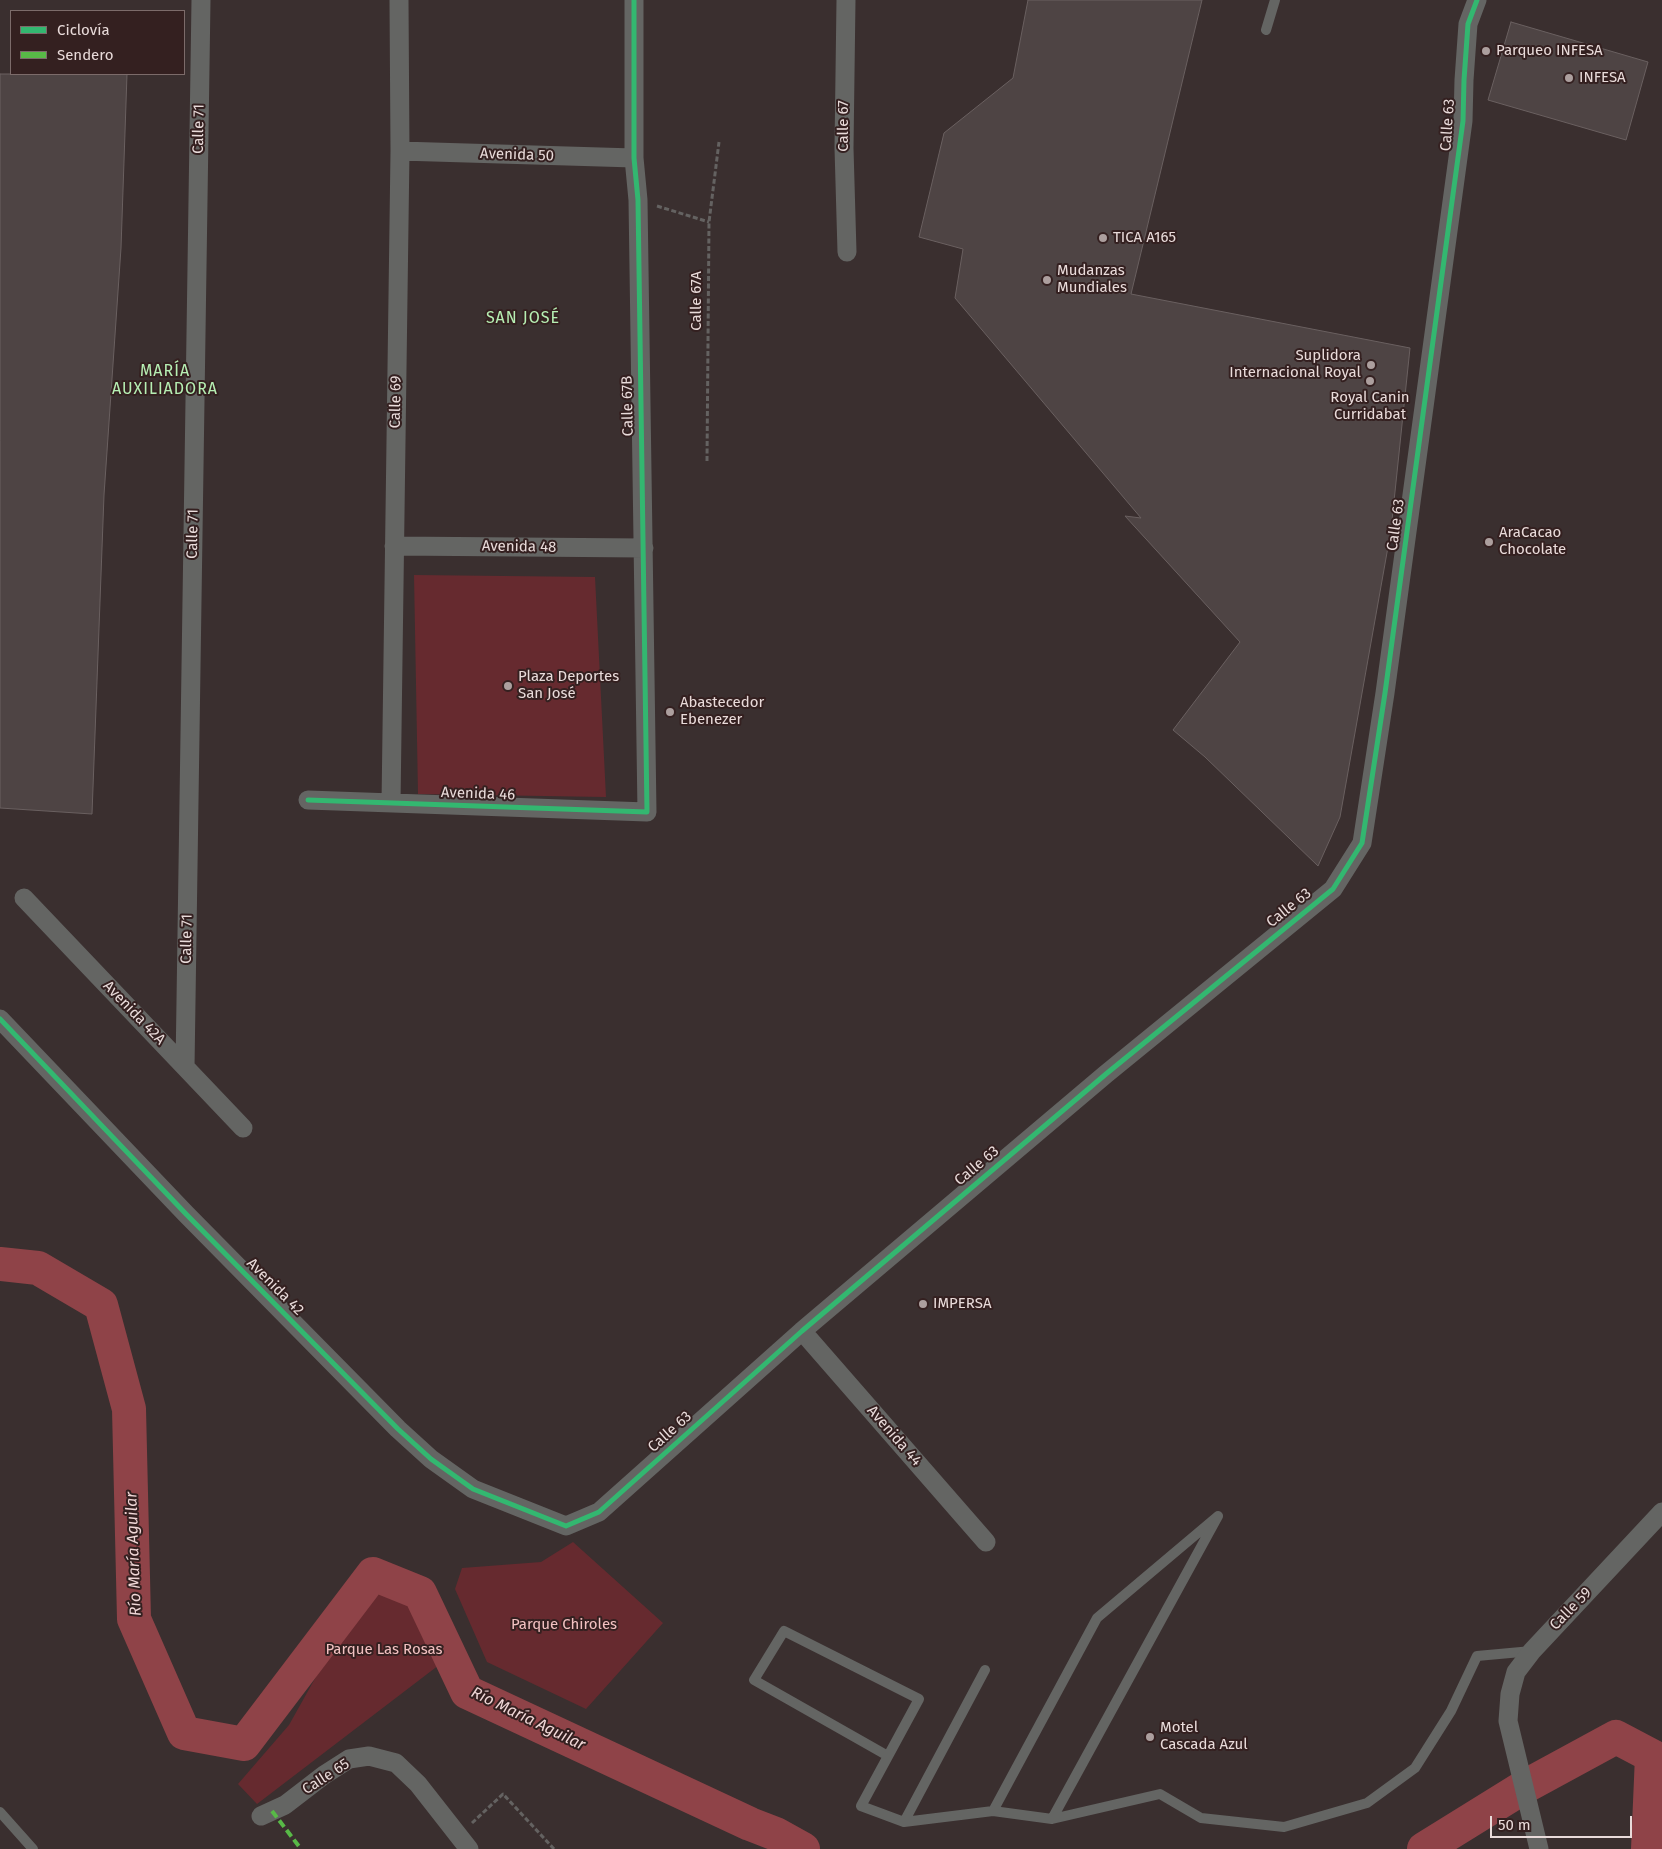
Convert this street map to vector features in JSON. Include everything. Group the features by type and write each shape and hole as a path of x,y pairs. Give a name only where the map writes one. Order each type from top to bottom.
{"street":[{"name":"Calle 71","path":"185,1067 201,0"},
{"name":"Calle 69","path":"392,803 400,151 399,0"},
{"name":"Calle 67B","path":"634,0 634,158 638,200 647,812"},
{"name":"Calle 67","path":"846,0 844,148 847,252"},
{"name":"Calle 63","path":"566,1526 599,1512 802,1331 1106,1074 1333,889 1362,844 1462,131 1468,24 1477,0"},
{"name":"Avenida 50","path":"400,151 634,158"},
{"name":"Avenida 48","path":"394,546 644,548"},
{"name":"Avenida 46","path":"308,800 647,812"},
{"name":"Avenida 42A","path":"24,898 243,1128"},
{"name":"Avenida 42","path":"0,1019 186,1214 398,1429 431,1459 473,1489 566,1526"},
{"name":"Avenida 44","path":"802,1331 986,1542"},
{"name":"Calle 59","path":"1539,1849 1508,1720 1510,1694 1516,1672 1532,1651 1662,1512"},
{"name":"Calle 65","path":"261,1816 285,1805 324,1775 349,1759 369,1756 396,1763 418,1784 463,1842"}],"lane":[{"path":"1266,30 1275,0"},
{"path":"993,1811 1097,1618 1218,1516 1052,1819"},
{"path":"888,1756 754,1680 784,1631 919,1699 861,1806 904,1822 993,1811 1052,1819 1160,1794 1202,1818 1284,1827 1367,1803 1415,1768 1451,1711 1477,1656 1532,1651"},
{"path":"904,1822 985,1670"},
{"path":"0,1812 33,1849"}],"path":[{"path":"638,200 709,222"},
{"path":"463,1842 503,1794 554,1849"}],"green space":[{"name":"Plaza Deportes San José","path":"414,575 595,577 606,797 418,794"},
{"name":"Parque Chiroles","path":"573,1542 663,1623 586,1709 487,1662 455,1589 462,1568 541,1562"},
{"name":"Parque Las Rosas","path":"381,1593 410,1599 439,1665 257,1804 238,1784 289,1725 331,1650 358,1609"}],"building":[{"name":"Mudanzas Mundiales","path":"1028,0 1202,0 1131,294 1410,348 1391,530 1340,817 1318,866 1205,757 1173,730 1240,642 1125,516 1141,518 955,298 963,249 919,237 944,133 1013,78"},
{"name":"INFESA","path":"1511,22 1648,62 1626,140 1488,100"},
{"path":"0,74 127,75 121,248 104,495 92,814 0,808"}],"waterway":[{"name":"Río María Aguilar","path":"0,1264 38,1268 101,1305 129,1409 134,1619 184,1733 244,1744 373,1574 420,1593 467,1692 750,1824 776,1834 803,1849"},
{"name":"Río María Aguilar","path":"1424,1849 1524,1787 1616,1737 1652,1756 1648,1849"}],"marked path":[{"path":"272,1811 301,1849"}],"cycle path":[{"path":"308,800 647,812 638,200 634,158 634,0"},
{"path":"0,1019 186,1214 398,1429 431,1459 473,1489 566,1526 599,1512 802,1331 1106,1074 1333,889 1362,843 1385,693 1463,121 1468,24 1477,0"}],"place":[{"name":"Parqueo INFESA","path":"1486,51"},
{"name":"INFESA","path":"1569,78"},
{"name":"TICA A165","path":"1103,238"},
{"name":"Mudanzas Mundiales","path":"1047,280"},
{"name":"Suplidora Internacional Royal","path":"1371,365"},
{"name":"Royal Canin Curridabat","path":"1370,381"},
{"name":"AraCacao Chocolate","path":"1489,542"},
{"name":"Plaza Deportes San José","path":"508,686"},
{"name":"Abastecedor Ebenezer","path":"670,712"},
{"name":"IMPERSA","path":"923,1304"},
{"name":"Motel Cascada Azul","path":"1150,1737"}],"district":[{"name":"SAN JOSÉ","path":"523,319"},
{"name":"MARÍA AUXILIADORA","path":"165,381"}]}
